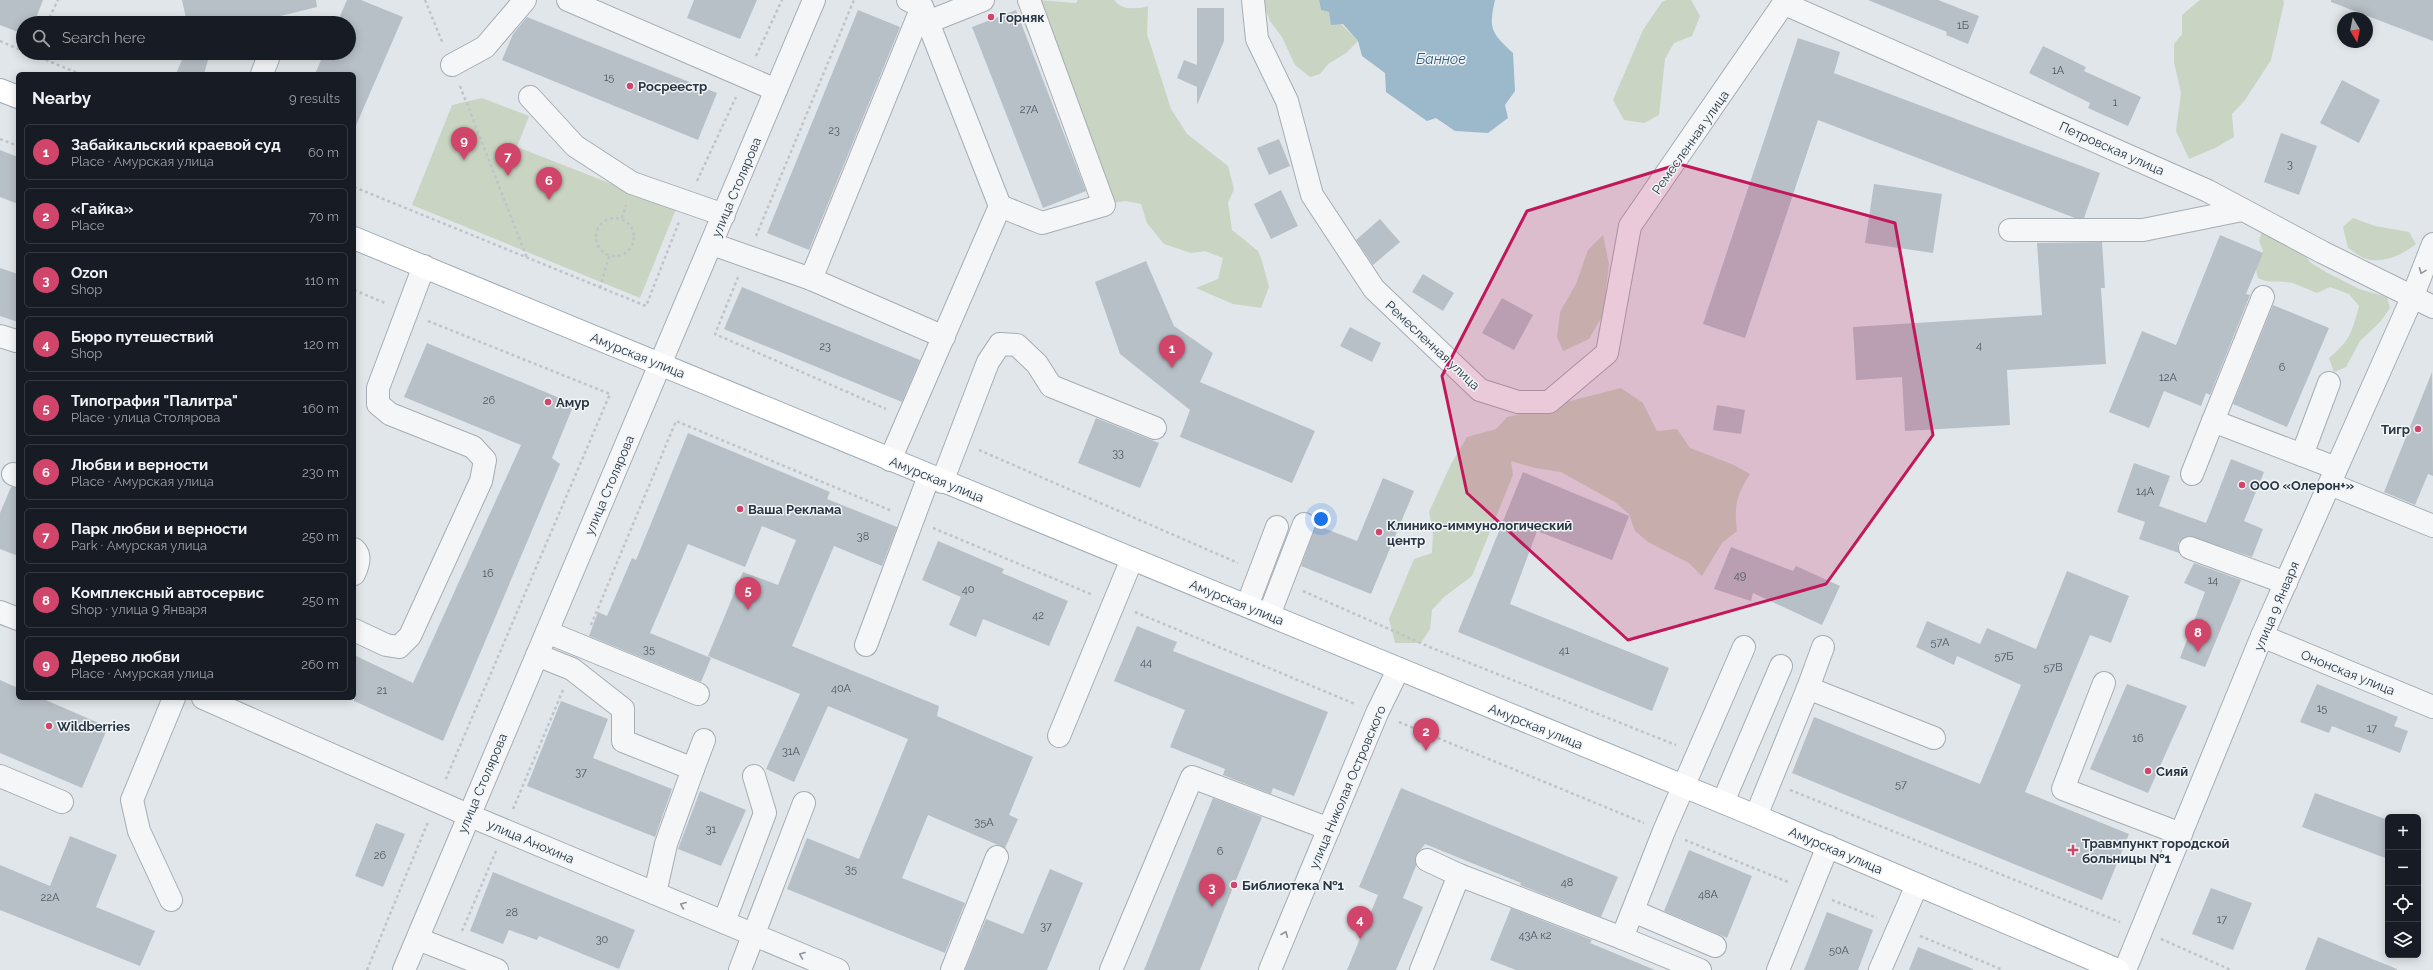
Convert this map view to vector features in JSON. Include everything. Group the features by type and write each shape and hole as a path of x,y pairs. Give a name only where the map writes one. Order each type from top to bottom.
{"main road":[{"path":"0,90 16,96"},
{"name":"Амурская улица","path":"356,239 1269,615 1398,670 1723,802 2118,970"}],"street":[{"path":"452,65 485,47 524,0"},
{"path":"568,0 776,90"},
{"name":"улица Столярова","path":"405,970 468,815 712,244 814,0"},
{"path":"919,10 983,0"},
{"path":"919,10 1000,206 1042,223 1104,205 1029,0"},
{"name":"Ремесленная улица","path":"1253,0 1256,40 1287,101 1312,195 1374,289 1480,390 1518,402 1548,402 1607,353 1630,226 1786,2"},
{"name":"Петровская улица","path":"1786,2 2208,191 2412,298 2433,307"},
{"path":"811,279 919,10"},
{"path":"263,72 267,60"},
{"path":"530,97 575,146 632,183 724,215"},
{"path":"890,460 1000,206"},
{"path":"2010,230 2143,230 2242,210"},
{"path":"712,244 811,279 944,337"},
{"name":"улица 9 Января","path":"2124,970 2143,930 2262,636 2412,298 2433,244"},
{"path":"356,631 386,645 399,647 410,636 481,482 485,460 473,447 390,414 378,404 378,388 424,266"},
{"path":"2192,474 2263,297"},
{"path":"866,645 913,519 957,440 988,362 1000,344 1017,345 1037,364 1052,386 1155,428"},
{"path":"2302,455 2329,383"},
{"path":"2213,421 2302,455 2333,476 2433,526"},
{"path":"1269,615 1304,524"},
{"path":"1247,606 1277,527"},
{"path":"2190,548 2286,583"},
{"path":"356,551 359,563 356,570"},
{"path":"1059,736 1132,559"},
{"path":"0,612 16,618"},
{"path":"547,632 698,694"},
{"name":"Ононская улица","path":"2262,636 2433,707"},
{"path":"1622,938 1664,831 1744,647"},
{"path":"1756,816 1823,647"},
{"path":"537,656 572,669 623,709 623,741 693,769"},
{"path":"1723,802 1781,666"},
{"name":"улица Николая Островского","path":"1270,970 1377,713 1398,670"},
{"path":"2104,683 2063,789 2181,834"},
{"path":"1808,688 1934,738"},
{"path":"171,900 139,831 132,800 173,700"},
{"name":"улица Анохина","path":"209,700 468,815 838,970"},
{"path":"655,893 666,844 704,740"},
{"path":"0,776 62,802"},
{"path":"724,922 765,813 754,776"},
{"path":"1111,970 1192,777 1329,829"},
{"path":"740,970 804,803"},
{"path":"1778,970 1828,846"},
{"path":"952,970 997,857"},
{"path":"1427,860 1459,875 1700,970"},
{"path":"1421,970 1459,875"},
{"path":"1880,970 1900,928 1917,885"},
{"path":"1633,911 1715,946"},
{"path":"418,939 497,970"}],"path":[{"path":"50,16 58,0"},
{"path":"425,0 452,65 527,259"},
{"path":"356,188 527,259 646,306 686,203 782,0"},
{"path":"854,0 714,334 908,419"},
{"path":"0,41 16,48"},
{"path":"46,60 75,72"},
{"path":"0,139 16,145"},
{"path":"612,217 622,218 630,224 635,233 634,243 628,252 619,256 609,256 600,250 595,240 596,230 602,221 612,217"},
{"path":"600,288 609,256"},
{"path":"356,291 610,394 367,970"},
{"path":"582,647 676,421 1377,713 2003,970"},
{"path":"957,440 1260,573"},
{"path":"1282,582 1432,648 1697,753"},
{"path":"453,952 572,669"},
{"path":"1770,782 2143,930 2231,970"}],"highlighted area":[{"path":"1679,164 1895,223 1933,435 1826,584 1628,640 1467,493 1442,376 1527,211"}],"green space":[{"path":"1037,0 1076,3 1078,0 1114,0 1117,4 1125,8 1139,8 1148,6 1147,34 1171,109 1187,134 1228,166 1234,189 1228,203 1232,230 1258,251 1269,287 1261,308 1233,304 1196,288 1218,279 1223,258 1205,251 1191,253 1164,244 1147,223 1141,204 1126,201 1110,203 1079,138 1060,117 1057,91 1033,45 1023,21 1020,5"},
{"path":"1262,0 1319,0 1321,10 1329,12 1358,41 1346,53 1328,64 1320,74 1310,77 1295,65 1282,37 1270,21"},
{"path":"1666,0 1691,0 1700,16 1692,36 1674,43 1665,59 1659,115 1644,123 1624,120 1613,100 1643,30 1662,2"},
{"path":"2200,0 2283,0 2284,3 2271,60 2245,100 2232,114 2234,137 2215,148 2189,159 2176,131 2181,93 2174,62 2174,44 2182,34 2182,15"},
{"path":"482,98 529,116 517,147 676,209 640,298 412,205 452,105"},
{"path":"2353,218 2375,226 2409,232 2416,244 2404,252 2385,260 2371,260 2364,258 2348,248 2343,227"},
{"path":"2263,228 2298,247 2311,263 2326,272 2359,289 2387,297 2390,308 2380,322 2360,341 2346,367 2334,372 2329,358 2346,341 2352,329 2359,306 2349,294 2330,287 2317,293 2293,283 2266,281 2258,278 2255,265 2263,251 2259,241"},
{"path":"1603,235 1609,264 1603,315 1589,339 1563,351 1557,337 1560,312 1576,284 1588,250"},
{"path":"1621,388 1643,403 1657,431 1677,429 1690,448 1734,465 1750,474 1737,501 1737,531 1722,543 1702,576 1689,563 1648,542 1635,531 1629,514 1615,502 1561,472 1535,468 1511,461 1513,475 1472,576 1444,597 1432,610 1430,629 1421,643 1395,643 1389,619 1414,559 1432,553 1433,531 1429,512 1451,464 1467,437 1496,429 1507,417"}],"water":[{"name":"Банное","path":"1319,0 1495,0 1492,25 1496,35 1513,53 1515,91 1505,105 1508,118 1488,133 1455,131 1436,118 1427,121 1386,92 1385,73 1362,56 1358,41 1343,24 1331,25 1329,12 1321,10"}],"building":[{"path":"0,0 43,0 37,16 16,16 16,31 0,25"},
{"path":"182,0 316,0 317,7 280,16 185,16"},
{"path":"347,0 361,0 403,17 356,125 356,72 316,72 321,60 356,60 356,16 340,16"},
{"path":"694,0 757,0 740,39 687,18"},
{"path":"1868,0 1938,0 1979,16 1968,44 1946,35 1947,32"},
{"path":"2331,0 2433,0 2433,41 2373,18 2373,12 2357,12 2331,2"},
{"path":"1197,8 1224,8 1224,41 1197,105 1197,87 1177,78 1184,60 1197,65"},
{"path":"858,10 900,27 809,250 767,233"},
{"path":"1016,10 1086,191 1043,208 972,27"},
{"path":"527,17 717,93 698,140 502,60 513,34"},
{"path":"1798,38 1840,52 1834,73 2100,173 2084,218 2075,218 1818,120 1745,338 1703,324"},
{"path":"2043,46 2086,67 2084,71 2141,97 2128,126 2088,108 2090,103 2029,73"},
{"path":"182,60 208,60 205,72 177,72"},
{"path":"2342,80 2380,100 2359,143 2320,123"},
{"path":"2281,133 2317,146 2299,195 2264,182"},
{"path":"1279,139 1290,166 1269,175 1257,148"},
{"path":"0,150 16,156 16,203 0,197"},
{"path":"1874,184 1942,194 1933,253 1865,243"},
{"path":"1281,190 1298,226 1271,239 1254,204"},
{"path":"1380,219 1400,242 1373,265 1356,240"},
{"path":"2220,235 2263,253 2246,294 2250,295 2210,395 2206,393 2201,406 2164,391 2149,428 2109,412 2142,331 2176,345"},
{"path":"2102,242 2105,288 2101,288 2106,364 2007,370 2010,425 1905,431 1902,377 1856,380 1853,327 2042,315 2037,243"},
{"path":"1146,261 1174,326 1213,353 1200,382 1315,431 1292,483 1180,437 1190,410 1120,354 1095,282"},
{"path":"0,268 16,273 16,321 0,316"},
{"path":"1423,274 1454,293 1443,311 1412,292"},
{"path":"742,287 920,360 902,402 724,329"},
{"path":"1502,298 1533,315 1514,350 1482,333"},
{"path":"2273,305 2329,328 2287,427 2233,404"},
{"path":"1350,327 1381,343 1372,362 1340,346"},
{"path":"427,343 574,404 552,458 560,464 443,741 354,701 356,700 356,656 413,683 521,445 404,397"},
{"path":"2432,372 2433,476 2428,474 2415,505 2384,492"},
{"path":"1717,405 1745,410 1741,434 1713,430"},
{"path":"1096,418 1159,443 1140,488 1078,463"},
{"path":"688,433 830,492 827,499 897,527 882,566 834,546 792,646 939,706 937,716 1033,757 1009,815 1018,819 1005,848 928,815 902,878 965,903 945,953 787,889 807,838 859,859 908,739 828,706 794,782 766,769 800,694 708,656 743,572 778,585 796,540 762,526 745,567 688,544 650,633 711,658 701,682 589,636 598,612 607,616 632,558 636,560"},
{"path":"2231,459 2264,472 2244,521 2263,529 2252,557 2188,536 2178,543 2179,553 2139,539 2145,522 2117,512 2134,463 2170,476 2159,506 2206,523"},
{"path":"1523,472 1629,516 1612,560 1537,531 1510,604 1669,668 1652,711 1458,632"},
{"name":"Клинико-иммунологический центр","path":"1383,478 1414,491 1371,594 1301,566 1316,525 1357,541"},
{"path":"11,487 16,488 16,555 0,549 0,513"},
{"path":"938,541 1004,569 1002,573 1068,601 1049,646 983,619 976,637 949,625 961,597 922,580"},
{"path":"1731,547 1793,571 1796,566 1840,586 1822,625 1753,593 1751,601 1714,589"},
{"path":"2194,563 2241,580 2205,667 2180,658 2205,592 2184,583"},
{"path":"2067,571 2129,596 2111,643 2090,635 2025,792 2129,834 2102,900 1792,773 1814,717 1980,784 2021,685 1957,656 1954,665 1916,647 1927,621 1980,644 1987,628 2036,649"},
{"path":"1137,626 1177,642 1173,651 1328,712 1294,796 1273,788 1271,794 1223,775 1225,769 1170,747 1185,710 1114,681"},
{"path":"0,680 16,687 16,700 46,700 108,727 82,788 0,753"},
{"path":"2127,684 2187,706 2148,793 2090,769"},
{"path":"2317,684 2398,717 2394,726 2408,731 2400,753 2332,726 2329,733 2300,722"},
{"path":"561,701 608,719 593,758 672,789 655,837 527,786"},
{"path":"1401,788 1618,877 1601,917 1520,885 1521,883 1425,844 1416,855 1416,866 1403,898 1423,907 1396,970 1347,970 1378,895 1359,887"},
{"path":"700,791 746,810 721,866 678,849"},
{"path":"2315,793 2385,819 2385,858 2302,827"},
{"path":"1213,798 1262,817 1200,970 1144,970"},
{"path":"376,823 405,834 383,887 355,876"},
{"path":"70,836 117,855 96,907 155,931 140,966 0,910 0,865 50,886"},
{"path":"1689,850 1752,876 1727,938 1664,911"},
{"path":"1050,869 1083,883 1047,970 965,970 986,919 1023,934"},
{"path":"493,872 635,930 619,969 539,936 537,940 509,930 503,944 470,931"},
{"path":"2211,888 2252,903 2233,950 2192,934"},
{"path":"1511,908 1592,940 1590,943 1655,970 1516,970 1490,960"},
{"path":"1827,912 1873,930 1858,970 1804,970"},
{"path":"2318,937 2397,969 2397,970 2305,970"},
{"path":"1918,947 1973,969 1973,970 1909,970"}],"place":[{"name":"Горняк","path":"991,17"},
{"name":"Росреестр","path":"630,86"},
{"name":"Дерево любви","path":"464,160"},
{"name":"Парк любви и верности","path":"508,176"},
{"name":"Любви и верности","path":"549,200"},
{"name":"Забайкальский краевой суд","path":"1172,368"},
{"name":"Амур","path":"548,402"},
{"name":"Тигр","path":"2418,429"},
{"name":"ООО «Олерон+»","path":"2242,485"},
{"name":"Ваша Реклама","path":"740,509"},
{"name":"Клинико-иммунологический центр","path":"1379,532"},
{"name":"Типография \"Палитра\"","path":"748,610"},
{"name":"Комплексный автосервис","path":"2198,652"},
{"name":"Wildberries","path":"49,726"},
{"name":"«Гайка»","path":"1426,751"},
{"name":"Сияй","path":"2148,771"},
{"name":"Травмпункт городской больницы №1","path":"2073,850"},
{"name":"Библиотека №1","path":"1234,885"},
{"name":"Ozon","path":"1212,907"},
{"name":"Бюро путешествий","path":"1360,939"}]}
